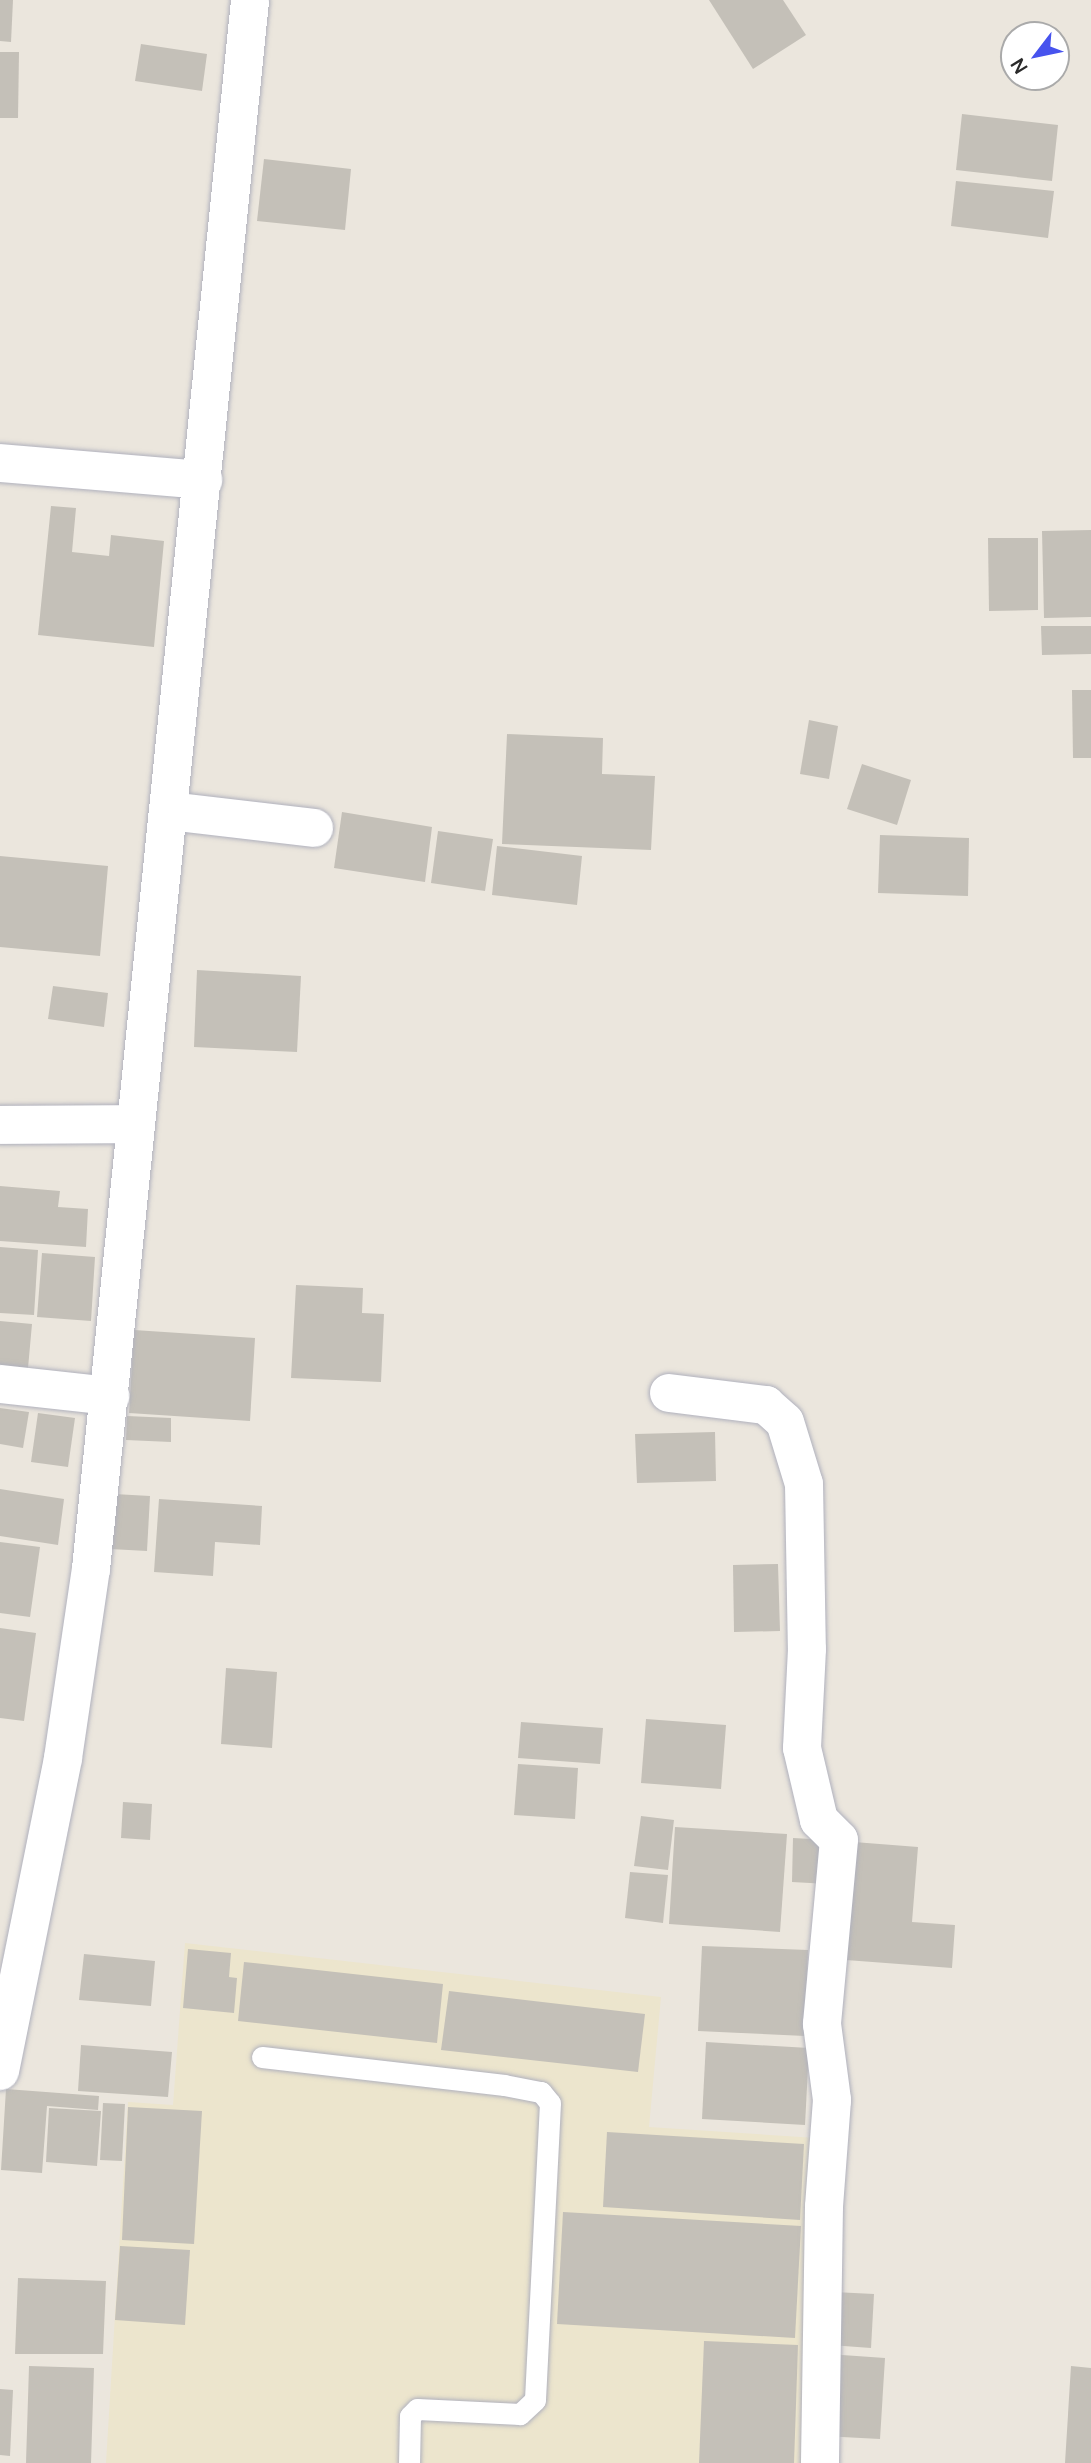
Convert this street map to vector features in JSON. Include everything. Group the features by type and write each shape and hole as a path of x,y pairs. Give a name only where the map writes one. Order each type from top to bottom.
{"street":[{"path":"0,2071 63,1758 91,1569 110,1396 134,1124 170,811 250,0"},
{"path":"0,463 203,480"},
{"path":"170,811 314,828"},
{"path":"0,1125 134,1124"},
{"path":"0,1384 110,1396"},
{"path":"669,1393 765,1405 785,1422 803,1485 807,1649 802,1748 819,1821 839,1840 822,2024 832,2100 824,2207 820,2463"}],"lane":[{"path":"262,2057 503,2085 541,2092 550,2103 535,2400 520,2414 417,2409 410,2416 409,2463"}],"shaded area":[{"path":"185,1943 661,1997 649,2127 816,2138 803,2463 106,2463 128,2102 173,2105"}],"building":[{"path":"0,0 13,0 11,42 0,41"},
{"path":"709,0 783,0 806,35 753,69"},
{"path":"141,44 207,54 202,91 135,81"},
{"path":"0,52 19,52 18,118 0,118"},
{"path":"962,114 1058,125 1052,181 956,170"},
{"path":"264,159 351,169 345,230 257,221"},
{"path":"956,181 1054,191 1048,238 951,226"},
{"path":"51,506 76,508 72,552 109,556 111,535 164,541 154,647 38,635"},
{"path":"1091,530 1091,617 1044,618 1042,531"},
{"path":"988,538 1038,538 1038,610 989,611"},
{"path":"1041,626 1091,626 1091,654 1042,655"},
{"path":"1072,690 1091,690 1091,758 1073,758"},
{"path":"809,720 838,726 829,779 800,774"},
{"path":"507,734 603,738 602,774 655,776 651,850 502,844"},
{"path":"862,764 911,780 897,825 847,809"},
{"path":"342,812 432,827 425,882 334,868"},
{"path":"438,831 493,839 485,891 431,883"},
{"path":"880,835 969,838 968,896 878,893"},
{"path":"497,846 582,856 577,905 492,895"},
{"path":"0,856 108,866 100,956 0,947"},
{"path":"197,970 301,976 297,1052 194,1047"},
{"path":"53,986 108,993 104,1027 48,1019"},
{"path":"0,1186 60,1191 58,1207 88,1209 86,1247 0,1241"},
{"path":"0,1247 38,1250 34,1315 0,1313"},
{"path":"42,1253 95,1257 91,1321 37,1317"},
{"path":"296,1285 363,1288 362,1313 384,1314 381,1382 291,1378"},
{"path":"0,1321 32,1324 28,1368 0,1366"},
{"path":"134,1330 255,1338 250,1421 129,1413"},
{"path":"0,1408 29,1412 23,1448 0,1444"},
{"path":"38,1413 75,1418 68,1467 31,1462"},
{"path":"127,1416 171,1418 171,1442 126,1440"},
{"path":"715,1432 716,1481 637,1483 635,1434"},
{"path":"0,1489 64,1499 58,1545 0,1536"},
{"path":"114,1494 150,1496 147,1551 110,1549"},
{"path":"159,1499 262,1506 260,1545 215,1542 213,1576 154,1572"},
{"path":"0,1542 40,1547 30,1617 0,1613"},
{"path":"778,1564 780,1631 734,1632 733,1565"},
{"path":"0,1628 36,1633 24,1721 0,1718"},
{"path":"226,1668 277,1672 272,1748 221,1744"},
{"path":"646,1719 726,1725 721,1789 641,1783"},
{"path":"521,1722 603,1728 600,1764 518,1758"},
{"path":"518,1764 578,1768 575,1819 514,1815"},
{"path":"123,1802 152,1804 150,1840 121,1838"},
{"path":"641,1816 674,1820 668,1870 634,1866"},
{"path":"675,1827 787,1834 780,1932 669,1924"},
{"path":"793,1838 830,1840 828,1884 792,1882"},
{"path":"854,1842 918,1847 912,1922 955,1925 952,1968 846,1960"},
{"path":"630,1872 668,1875 663,1923 625,1918"},
{"path":"702,1946 808,1950 805,2036 698,2031"},
{"path":"188,1949 231,1953 229,1977 237,1978 234,2013 183,2008"},
{"path":"84,1954 155,1961 151,2006 79,2000"},
{"path":"244,1962 443,1984 437,2043 238,2021"},
{"path":"449,1991 645,2014 638,2072 441,2050"},
{"path":"706,2042 809,2048 805,2125 702,2119"},
{"path":"81,2045 172,2052 168,2097 78,2091"},
{"path":"6,2089 99,2096 98,2110 47,2106 42,2173 1,2170"},
{"path":"103,2103 125,2104 122,2161 100,2160"},
{"path":"128,2107 202,2111 194,2244 122,2240"},
{"path":"49,2108 101,2111 97,2166 46,2162"},
{"path":"607,2132 804,2144 800,2220 603,2207"},
{"path":"563,2212 801,2226 795,2338 557,2324"},
{"path":"120,2246 190,2250 185,2325 115,2320"},
{"path":"18,2278 106,2281 103,2354 15,2354"},
{"path":"834,2292 874,2294 871,2348 830,2345"},
{"path":"704,2341 798,2345 794,2463 699,2463"},
{"path":"828,2354 885,2358 880,2439 823,2436"},
{"path":"29,2366 94,2368 91,2463 26,2463"},
{"path":"1071,2366 1091,2368 1091,2463 1065,2463"},
{"path":"0,2389 13,2390 10,2456 0,2455"}]}
